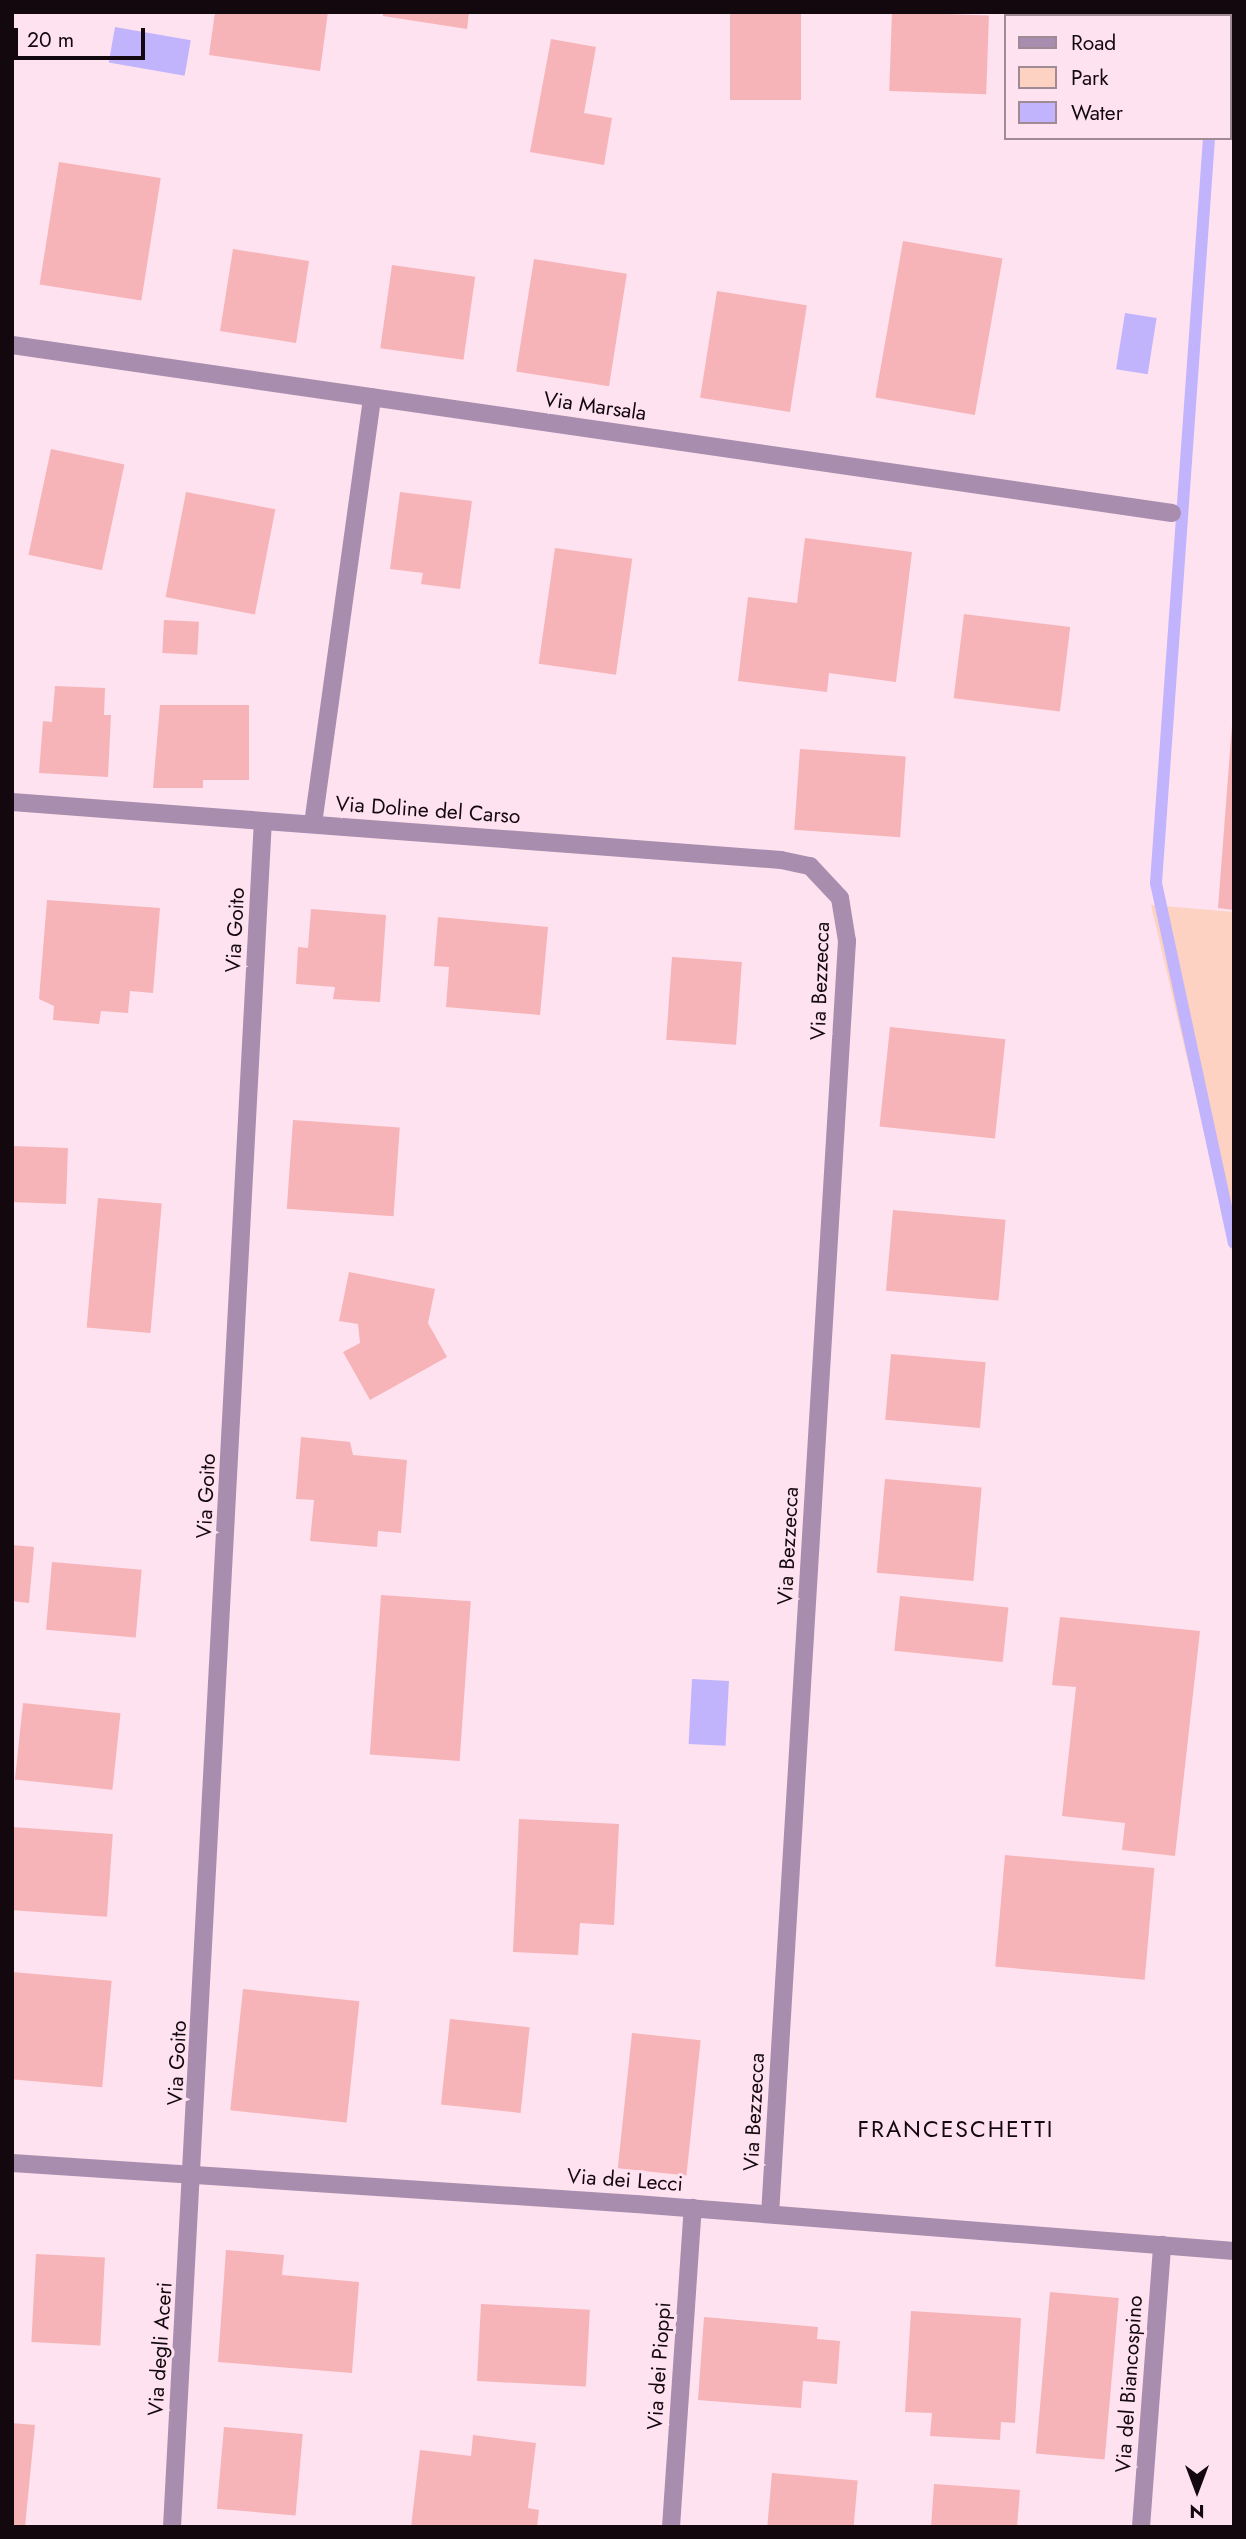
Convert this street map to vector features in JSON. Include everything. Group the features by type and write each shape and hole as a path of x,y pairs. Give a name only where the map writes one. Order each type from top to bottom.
{"street":[{"name":"Via Marsala","path":"12,345 1172,513"},
{"path":"313,824 372,397"},
{"name":"Via Doline del Carso","path":"12,803 781,860 810,866 832,885"},
{"name":"Via Goito","path":"194,2174 263,821"},
{"name":"Via Bezzecca","path":"770,2214 847,940 846,914 832,885"},
{"name":"Via dei Lecci","path":"12,2163 693,2208 1234,2251"},
{"name":"Via degli Aceri","path":"172,2527 194,2174"},
{"name":"Via dei Pioppi","path":"671,2527 693,2208"},
{"name":"Via del Biancospino","path":"1141,2527 1162,2245"}],"green space":[{"path":"1151,905 1234,912 1234,1258"}],"water":[{"path":"115,27 191,40 185,76 109,62"},
{"path":"1125,313 1157,318 1148,374 1116,369"},
{"path":"692,1679 729,1681 726,1746 689,1744"}],"building":[{"path":"215,12 328,12 320,71 209,55"},
{"path":"383,12 469,12 467,29 383,16"},
{"path":"730,12 801,12 801,100 730,100"},
{"path":"892,12 989,15 986,94 889,91"},
{"path":"551,39 596,47 584,113 612,118 604,165 530,152"},
{"path":"59,162 161,178 141,301 40,284"},
{"path":"903,241 1002,259 975,415 875,398"},
{"path":"233,249 309,261 296,343 220,331"},
{"path":"534,259 627,274 609,386 516,372"},
{"path":"392,265 475,277 463,360 380,348"},
{"path":"717,291 807,305 790,412 700,398"},
{"path":"51,449 124,465 102,570 29,555"},
{"path":"186,492 275,509 255,614 166,597"},
{"path":"400,492 472,501 460,589 421,584 423,573 390,569"},
{"path":"805,538 912,552 896,682 829,673 827,692 738,681 748,597 797,603"},
{"path":"555,548 632,559 616,675 539,664"},
{"path":"964,614 1070,627 1060,711 954,698"},
{"path":"164,620 199,622 197,655 162,653"},
{"path":"55,686 105,688 104,715 111,715 108,777 39,773 43,721 52,722"},
{"path":"160,705 249,705 249,780 203,780 203,788 153,788"},
{"path":"1234,725 1234,910 1218,908"},
{"path":"800,749 906,756 900,837 794,830"},
{"path":"47,900 160,908 153,993 130,991 128,1013 101,1011 99,1024 53,1020 54,1006 39,999"},
{"path":"311,909 386,915 380,1002 333,999 335,987 296,984 298,947 308,948"},
{"path":"438,917 548,927 540,1015 446,1007 449,967 434,966"},
{"path":"672,957 742,962 736,1045 666,1040"},
{"path":"890,1027 1005,1039 995,1139 880,1126"},
{"path":"293,1120 400,1127 394,1216 287,1209"},
{"path":"12,1146 68,1148 66,1204 12,1202"},
{"path":"98,1198 162,1204 150,1333 87,1328"},
{"path":"893,1210 1006,1220 999,1301 886,1291"},
{"path":"349,1272 435,1289 428,1323 447,1357 370,1400 343,1352 360,1343 358,1324 339,1321"},
{"path":"891,1354 986,1362 980,1428 885,1420"},
{"path":"301,1437 350,1442 353,1455 407,1460 401,1533 378,1531 377,1547 310,1541 314,1500 296,1499"},
{"path":"885,1479 982,1487 973,1581 877,1573"},
{"path":"12,1545 34,1547 29,1603 12,1601"},
{"path":"52,1562 142,1570 136,1638 46,1630"},
{"path":"381,1595 471,1601 460,1761 370,1755"},
{"path":"900,1596 1008,1607 1003,1662 894,1651"},
{"path":"1060,1617 1200,1631 1175,1856 1122,1850 1125,1823 1062,1816 1076,1687 1052,1685"},
{"path":"23,1703 120,1713 112,1790 15,1780"},
{"path":"519,1819 619,1824 614,1925 580,1923 578,1955 513,1952"},
{"path":"12,1827 113,1834 107,1917 12,1910"},
{"path":"1005,1855 1154,1868 1145,1980 995,1967"},
{"path":"12,1972 112,1981 102,2087 12,2079"},
{"path":"243,1989 359,2001 347,2123 230,2110"},
{"path":"450,2019 530,2027 521,2113 441,2105"},
{"path":"632,2033 701,2040 686,2175 618,2168"},
{"path":"226,2250 284,2255 282,2275 359,2282 352,2373 218,2362"},
{"path":"36,2254 105,2258 100,2345 31,2342"},
{"path":"1050,2292 1119,2298 1105,2459 1036,2453"},
{"path":"481,2304 590,2310 586,2387 477,2381"},
{"path":"911,2311 1021,2318 1015,2423 1001,2422 1000,2440 930,2436 932,2413 905,2412"},
{"path":"704,2317 818,2327 817,2339 840,2341 837,2384 803,2381 801,2408 698,2400"},
{"path":"12,2423 35,2425 25,2527 12,2527"},
{"path":"224,2427 303,2434 296,2516 217,2509"},
{"path":"473,2435 536,2443 528,2508 539,2510 537,2527 411,2527 420,2450 471,2456"},
{"path":"772,2473 858,2480 854,2527 767,2527"},
{"path":"934,2484 1020,2490 1017,2527 931,2527"}],"waterway":[{"path":"1209,140 1156,883 1234,1243"}],"district":[{"name":"FRANCESCHETTI","path":"956,2129"}]}
